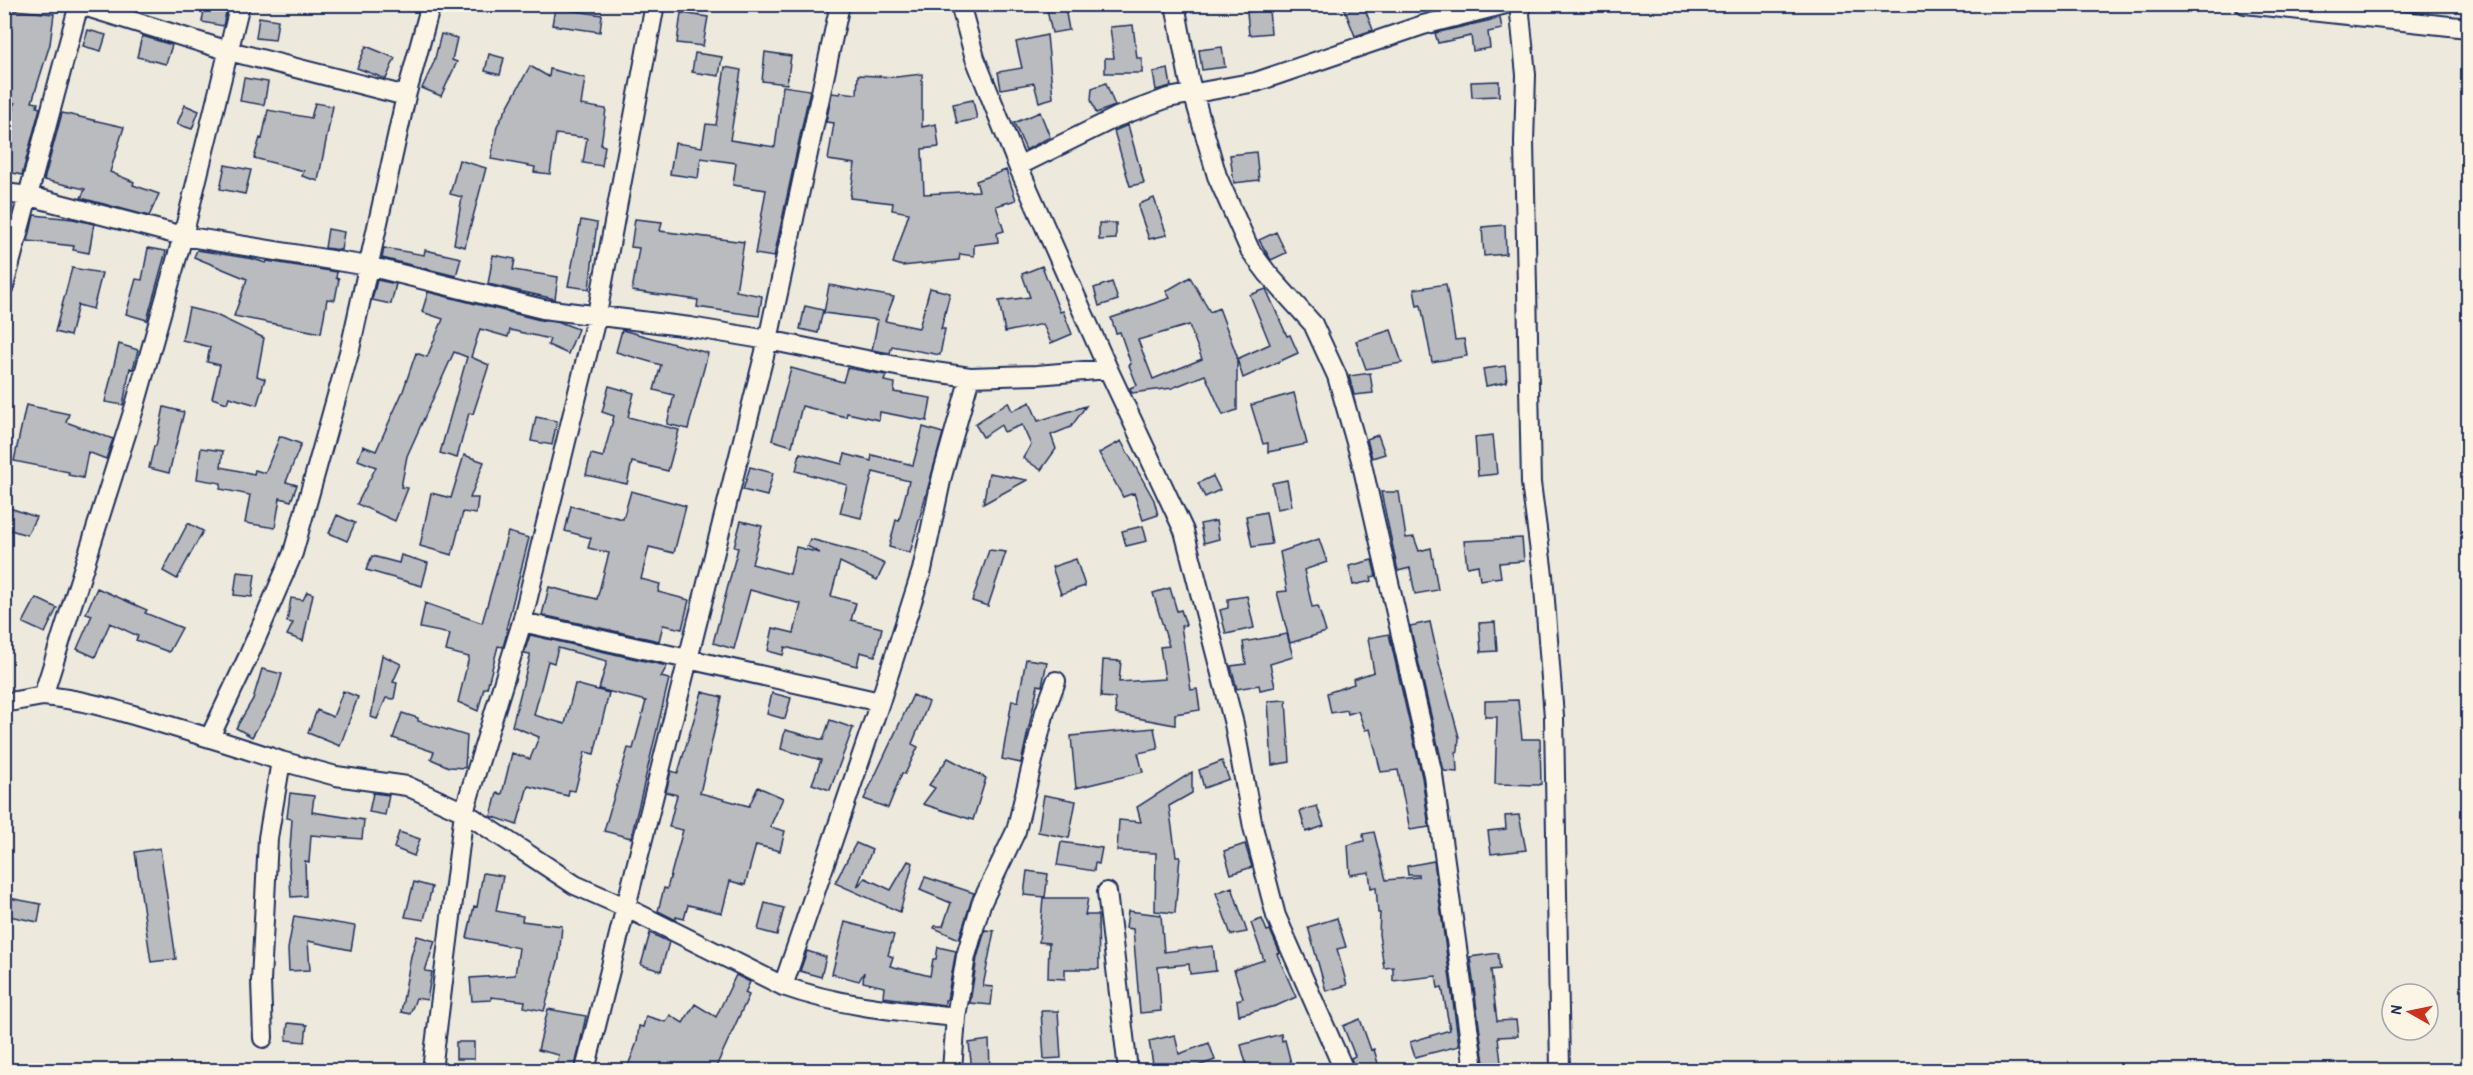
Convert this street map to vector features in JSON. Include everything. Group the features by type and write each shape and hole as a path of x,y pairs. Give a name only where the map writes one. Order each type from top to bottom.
{"street":[{"path":"43,696 114,474 183,236 240,4"},
{"path":"210,737 248,657 292,553 350,349 406,96 431,4"},
{"path":"432,1071 464,812 522,622 597,314 655,4"},
{"path":"585,1071 768,340 840,4"},
{"path":"960,4 975,58 1018,166 1108,369 1184,531 1234,724 1253,827 1276,916 1344,1071"},
{"path":"1175,4 1193,92 1217,176 1250,250 1313,324 1337,376 1360,460 1433,775 1474,1071"},
{"path":"1018,166 1117,117 1168,98 1256,82 1423,25 1506,4"},
{"path":"1519,4 1526,75 1524,142 1531,483 1543,575 1554,717 1560,1071"},
{"path":"2245,4 2469,28"},
{"path":"4,286 78,5 229,51 406,96"},
{"path":"4,192 29,196 183,236 368,266 543,309 597,314 768,340 906,368 970,377 1037,375 1108,369"},
{"path":"783,986 880,702 922,570 942,476 970,377"},
{"path":"522,622 880,702"},
{"path":"952,1071 956,1017 966,956 981,904 1016,831 1045,711 1056,681"},
{"path":"4,703 43,696 73,698 336,776 407,786 464,812 575,885 625,907 783,986 810,996 872,1008 956,1017"},
{"path":"263,1038 261,981 268,838 281,761"},
{"path":"1107,892 1128,1071"}],"building":[{"path":"205,4 228,4 223,26 202,22"},
{"path":"1354,4 1363,4 1373,30 1355,36 1344,8"},
{"path":"555,8 602,15 600,32 552,25"},
{"path":"1065,8 1069,30 1052,33 1047,10"},
{"path":"4,9 54,14 50,44 32,102 38,103 37,107 40,108 22,175 4,171 4,145 7,145 15,103 4,102"},
{"path":"1269,10 1271,33 1249,35 1247,12"},
{"path":"681,13 708,17 703,46 677,43"},
{"path":"259,17 278,20 275,40 256,38"},
{"path":"1500,18 1502,29 1488,32 1490,48 1473,51 1471,36 1438,43 1435,33"},
{"path":"1133,25 1137,58 1142,58 1142,73 1105,73 1105,58 1114,58 1110,27"},
{"path":"88,30 106,35 101,51 83,46"},
{"path":"441,34 457,38 452,60 457,62 441,96 422,88 434,62"},
{"path":"1047,35 1053,98 1039,102 1034,83 1001,89 998,72 1022,68 1016,42"},
{"path":"142,36 172,45 166,64 137,57"},
{"path":"366,46 395,58 386,79 357,68"},
{"path":"1222,47 1225,67 1202,70 1199,50"},
{"path":"765,52 791,56 787,84 762,81"},
{"path":"695,53 722,57 719,76 692,72"},
{"path":"489,54 504,58 500,75 485,71"},
{"path":"530,66 549,77 550,69 585,78 581,105 606,109 601,145 605,146 602,166 583,163 587,138 556,134 550,174 534,172 535,167 491,159 497,126"},
{"path":"725,67 741,70 730,140 775,147 783,86 810,90 774,257 755,254 766,190 733,185 736,163 701,158 698,178 670,174 675,143 702,147 706,124 716,125"},
{"path":"1168,69 1171,86 1156,90 1153,72"},
{"path":"922,74 922,127 936,124 939,147 922,149 924,194 979,191 976,181 1006,170 1016,200 996,206 1004,231 997,233 998,242 974,245 974,256 960,254 959,260 902,266 893,263 909,213 892,210 893,203 850,198 855,164 828,160 834,123 826,122 832,93 857,94 858,75 896,77"},
{"path":"244,78 268,82 264,105 240,101"},
{"path":"1499,81 1499,96 1472,97 1471,82"},
{"path":"1106,83 1115,106 1096,113 1091,100 1092,88"},
{"path":"973,100 977,119 957,123 953,104"},
{"path":"315,103 333,106 318,181 302,176 304,171 254,158 260,138 262,139 268,110 311,118"},
{"path":"185,105 199,111 192,129 177,124"},
{"path":"1040,112 1050,137 1026,150 1014,123"},
{"path":"62,113 124,127 110,172 134,182 133,185 159,194 149,216 81,198 85,189 44,180"},
{"path":"1128,125 1144,183 1130,186 1114,131"},
{"path":"1256,152 1259,180 1234,183 1230,155"},
{"path":"459,160 486,168 465,247 454,244 462,197 450,194"},
{"path":"225,165 251,170 245,194 220,189"},
{"path":"1154,198 1167,235 1149,239 1139,204"},
{"path":"34,215 73,219 94,224 89,253 73,250 74,246 28,241"},
{"path":"635,219 662,222 660,231 744,242 736,291 762,296 759,316 697,307 698,300 632,291 639,248 631,247"},
{"path":"581,220 597,223 589,289 568,286"},
{"path":"1099,223 1116,223 1116,239 1099,240"},
{"path":"1505,225 1506,254 1484,256 1482,227"},
{"path":"328,229 344,232 341,250 325,248"},
{"path":"1276,232 1286,253 1271,260 1259,240"},
{"path":"148,248 166,251 147,320 126,314 136,279 142,280"},
{"path":"384,248 424,255 425,250 461,258 456,276 382,258"},
{"path":"197,250 266,263 267,261 337,272 336,278 339,279 335,300 327,299 321,333 234,316 247,279 194,257"},
{"path":"493,255 515,259 513,270 558,277 555,299 488,284"},
{"path":"1042,266 1060,312 1063,311 1072,334 1051,343 1043,324 1005,332 999,301 1030,297 1022,274"},
{"path":"72,268 102,273 93,309 78,305 70,336 55,332"},
{"path":"1190,277 1210,312 1219,308 1237,356 1237,410 1223,415 1205,375 1172,388 1132,393 1130,388 1137,385 1120,332 1116,333 1111,318 1170,298 1166,291","holes":["1189,325 1202,359 1153,379 1138,340"]},
{"path":"377,280 396,284 391,304 372,300"},
{"path":"1112,282 1118,300 1099,306 1094,288"},
{"path":"1446,284 1455,340 1464,339 1467,356 1432,362 1421,305 1417,306 1414,289"},
{"path":"829,285 894,297 885,321 919,328 930,288 950,293 941,329 945,329 940,355 892,346 890,353 872,350 878,320 824,313"},
{"path":"1266,289 1287,336 1290,335 1298,353 1243,378 1237,359 1270,344 1250,295"},
{"path":"428,292 540,320 562,323 578,329 568,354 548,345 550,339 510,330 508,337 480,329 471,357 489,365 473,414 469,413 457,458 440,453 467,357 454,352 407,456 401,487 408,488 395,521 357,504 376,467 358,460 363,446 376,451 403,391 416,353 427,357 443,319 422,312"},
{"path":"805,306 823,310 818,333 800,329"},
{"path":"189,308 214,314 264,338 257,376 265,379 257,405 229,397 227,403 212,398 220,365 207,362 210,347 182,340"},
{"path":"622,330 708,353 688,429 667,424 674,395 654,390 661,365 616,352"},
{"path":"1391,330 1402,363 1366,369 1356,341"},
{"path":"119,344 138,350 133,369 130,368 123,405 105,402"},
{"path":"1505,366 1507,382 1486,386 1483,369"},
{"path":"791,368 843,382 847,368 886,375 884,381 895,383 894,392 931,398 927,421 880,412 879,420 847,413 846,417 802,406 792,446 772,440"},
{"path":"1370,373 1373,393 1354,395 1349,376"},
{"path":"609,386 634,393 628,417 679,430 668,471 632,462 627,484 586,475 591,454 603,457 614,416 602,412"},
{"path":"1294,393 1307,444 1268,452 1268,443 1263,444 1251,405"},
{"path":"1008,402 1012,411 1030,402 1038,421 1086,406 1071,427 1051,435 1056,449 1041,470 1023,458 1031,445 1022,425 1004,432 1001,425 983,437 975,424"},
{"path":"26,405 69,414 66,422 113,439 106,459 88,452 83,478 68,475 69,472 14,461"},
{"path":"164,407 184,412 169,473 149,468"},
{"path":"536,417 557,421 552,445 531,441"},
{"path":"923,427 943,433 910,553 889,547 896,520 899,521 909,481 873,472 861,518 840,513 847,485 796,471 800,453 842,464 845,454 871,461 872,455 913,465"},
{"path":"1378,435 1385,454 1372,458 1367,439"},
{"path":"1493,435 1497,474 1478,476 1475,437"},
{"path":"280,436 301,444 286,482 297,485 291,501 280,498 275,528 245,523 250,495 220,489 221,483 197,479 201,448 223,451 221,467 254,474 255,470 265,473"},
{"path":"1121,441 1154,500 1158,515 1143,520 1134,493 1123,497 1099,453"},
{"path":"464,455 484,462 470,498 478,498 476,514 463,512 452,555 420,546 431,493 451,498"},
{"path":"750,467 773,473 767,496 743,490"},
{"path":"989,473 1027,480 983,504"},
{"path":"1213,476 1220,490 1205,497 1198,483"},
{"path":"1287,480 1292,506 1277,509 1272,483"},
{"path":"631,491 686,506 674,553 649,547 641,579 660,584 658,592 689,600 682,629 663,625 659,641 542,615 549,587 597,599 609,553 588,548 591,538 565,531 571,506 623,519"},
{"path":"1381,492 1399,492 1406,538 1414,537 1419,551 1431,548 1438,590 1415,594 1410,568 1398,571"},
{"path":"4,506 36,517 27,535 4,528"},
{"path":"1266,512 1272,544 1252,547 1246,516"},
{"path":"337,515 355,523 347,541 329,533"},
{"path":"741,521 762,526 752,564 790,574 796,547 820,553 807,546 810,539 859,552 885,564 877,580 840,562 831,596 856,603 851,620 882,628 875,656 860,652 857,666 785,647 783,655 768,651 773,628 794,633 801,604 750,590 734,649 713,643 738,548 734,547"},
{"path":"1216,521 1219,539 1204,543 1200,524"},
{"path":"188,523 203,531 177,579 163,571"},
{"path":"1143,526 1147,541 1126,546 1122,531"},
{"path":"508,532 529,538 503,647 498,646 487,688 484,688 478,711 458,702 469,657 446,651 450,634 420,628 425,603 482,623"},
{"path":"1522,538 1524,561 1499,563 1501,577 1480,580 1478,565 1467,567 1464,541"},
{"path":"1319,539 1327,562 1304,570 1312,607 1318,606 1326,632 1290,643 1277,592 1287,591 1280,552"},
{"path":"989,550 1006,552 988,606 972,601"},
{"path":"401,555 428,563 422,586 366,570 372,556 399,563"},
{"path":"1076,559 1085,586 1061,594 1052,567"},
{"path":"1372,560 1376,576 1371,577 1372,581 1353,585 1349,566"},
{"path":"237,572 255,574 252,597 234,595"},
{"path":"97,588 147,610 145,613 182,628 169,652 136,640 138,636 110,623 95,657 77,649 92,615 86,613"},
{"path":"1170,588 1177,611 1181,610 1186,625 1181,626 1191,690 1197,689 1200,710 1175,714 1175,725 1116,714 1115,698 1101,697 1103,660 1121,661 1119,682 1165,679 1160,647 1169,646 1153,593"},
{"path":"307,592 313,594 303,641 287,635 293,623 287,622 291,598 303,600"},
{"path":"1247,596 1254,628 1226,634 1220,610 1228,608 1228,599"},
{"path":"36,598 57,608 45,633 23,623"},
{"path":"1430,622 1459,737 1456,752 1457,772 1444,771 1410,626"},
{"path":"1495,622 1497,651 1481,652 1479,623"},
{"path":"1287,634 1293,657 1270,664 1275,687 1260,690 1259,685 1237,689 1231,666 1246,664 1243,642"},
{"path":"1389,634 1422,777 1429,827 1410,830 1398,770 1381,772 1370,729 1365,730 1358,711 1348,714 1347,710 1331,713 1327,693 1354,684 1353,679 1374,672 1368,638"},
{"path":"530,635 667,666 661,677 669,679 631,838 604,831 628,748 633,749 646,701 599,689 607,661 558,648 554,663 548,661 534,715 565,724 575,684 609,693 594,754 585,752 575,791 569,790 568,796 528,786 517,825 491,816 497,793 502,794 512,753 530,759 539,737 512,726 530,657 530,654 524,653"},
{"path":"382,655 401,664 393,682 397,683 394,699 386,698 377,719 371,717"},
{"path":"1026,659 1047,662 1042,686 1038,685 1021,763 1002,759 1012,700 1018,702"},
{"path":"262,669 282,674 275,698 252,737 236,728 253,699"},
{"path":"343,691 358,697 340,746 308,733 317,710 333,717"},
{"path":"702,692 722,697 700,793 749,806 758,787 783,798 770,827 785,831 780,851 756,845 745,885 730,881 722,913 688,905 684,919 676,917 676,920 658,911 664,888 667,889 683,830 669,827 677,795 666,792 671,771 678,773"},
{"path":"772,693 791,698 785,719 767,714"},
{"path":"913,695 929,702 912,744 918,747 905,774 902,773 888,808 864,799"},
{"path":"1286,700 1290,762 1272,765 1268,701"},
{"path":"1518,700 1522,739 1540,739 1541,784 1539,785 1495,784 1497,717 1485,717 1485,701"},
{"path":"402,713 418,718 418,721 467,736 465,768 449,767 431,759 434,752 393,738"},
{"path":"830,720 853,728 830,790 812,784 821,760 781,749 785,730 823,740"},
{"path":"1154,728 1158,749 1138,753 1143,772 1076,788 1071,736"},
{"path":"948,758 986,778 973,820 923,804 935,788 929,785"},
{"path":"1222,761 1229,779 1204,788 1199,770"},
{"path":"1192,772 1192,793 1169,806 1176,856 1180,856 1175,913 1155,911 1156,853 1117,851 1119,820 1141,822 1137,807"},
{"path":"290,793 314,796 312,812 364,820 362,839 311,835 309,862 305,861 306,896 291,897 289,863 292,819 287,818"},
{"path":"373,793 389,795 385,815 369,812"},
{"path":"1044,795 1076,801 1069,838 1038,832"},
{"path":"1317,806 1324,826 1306,832 1300,811"},
{"path":"1519,815 1526,850 1491,854 1488,831 1506,829 1505,816"},
{"path":"399,832 420,839 414,856 394,848"},
{"path":"1374,832 1386,880 1419,877 1419,875 1408,875 1407,866 1434,861 1459,1046 1415,1057 1410,1042 1450,1030 1442,987 1438,988 1436,976 1393,981 1393,967 1384,968 1376,887 1371,888 1369,872 1350,875 1348,845 1364,841 1363,834"},
{"path":"1061,842 1102,848 1099,864 1095,863 1094,871 1057,865"},
{"path":"856,843 872,850 857,887 865,878 891,890 908,861 913,863 900,912 835,883"},
{"path":"1245,844 1252,867 1231,874 1224,851"},
{"path":"160,848 176,959 151,962 135,852"},
{"path":"1027,871 1048,874 1045,897 1024,895"},
{"path":"483,873 503,876 496,911 523,916 522,921 562,926 559,958 544,1011 524,1007 525,1001 491,997 491,1000 472,1001 470,978 515,975 519,948 467,938 474,906 477,907"},
{"path":"925,877 974,893 959,939 934,928 943,926 951,903 920,890"},
{"path":"414,882 432,887 424,920 405,917"},
{"path":"1232,887 1247,932 1231,935 1216,893"},
{"path":"4,897 41,904 38,922 4,915"},
{"path":"1043,898 1088,898 1085,915 1098,915 1099,969 1065,969 1065,979 1048,978 1049,943 1039,942"},
{"path":"765,903 784,908 777,935 758,930"},
{"path":"1128,911 1161,915 1164,952 1213,946 1216,971 1190,974 1189,964 1158,967 1161,1011 1140,1013 1133,929 1126,928"},
{"path":"294,916 355,926 351,950 308,941 310,970 289,971 288,949"},
{"path":"1337,918 1346,947 1337,949 1347,985 1326,991 1308,927"},
{"path":"1262,919 1267,931 1270,930 1280,953 1277,954 1296,997 1276,1006 1239,1015 1237,1000 1243,998 1234,970 1264,960 1251,923"},
{"path":"845,922 894,935 888,955 893,957 890,966 930,976 938,947 956,951 945,1005 883,997 884,987 863,982 864,972 859,981 832,974"},
{"path":"985,930 994,931 983,986 993,987 991,1005 970,1003 977,958"},
{"path":"650,933 669,942 661,971 641,965"},
{"path":"417,936 435,941 425,971 432,972 427,1000 416,998 410,1014 401,1012"},
{"path":"807,951 826,957 821,977 800,971"},
{"path":"1498,953 1500,969 1491,970 1497,1021 1516,1020 1518,1036 1498,1037 1502,1071 1485,1071 1470,957"},
{"path":"736,975 750,982 745,993 749,995 714,1071 626,1071 637,1042 639,1026 643,1027 646,1016 666,1022 670,1015 683,1023 695,1004 716,1017"},
{"path":"548,1009 586,1016 574,1071 556,1071 559,1055 538,1050"},
{"path":"1041,1011 1058,1011 1061,1058 1044,1059"},
{"path":"1360,1019 1371,1050 1374,1049 1380,1071 1355,1071 1351,1058 1355,1056 1343,1026"},
{"path":"288,1023 307,1025 305,1042 286,1040"},
{"path":"1281,1034 1282,1041 1285,1040 1293,1071 1254,1071 1253,1065 1247,1067 1241,1045"},
{"path":"1175,1035 1179,1054 1209,1043 1215,1060 1184,1071 1140,1071 1139,1069 1153,1064 1149,1041"},
{"path":"989,1040 990,1071 972,1071 969,1043"},
{"path":"456,1042 474,1042 474,1059 456,1059"}]}
